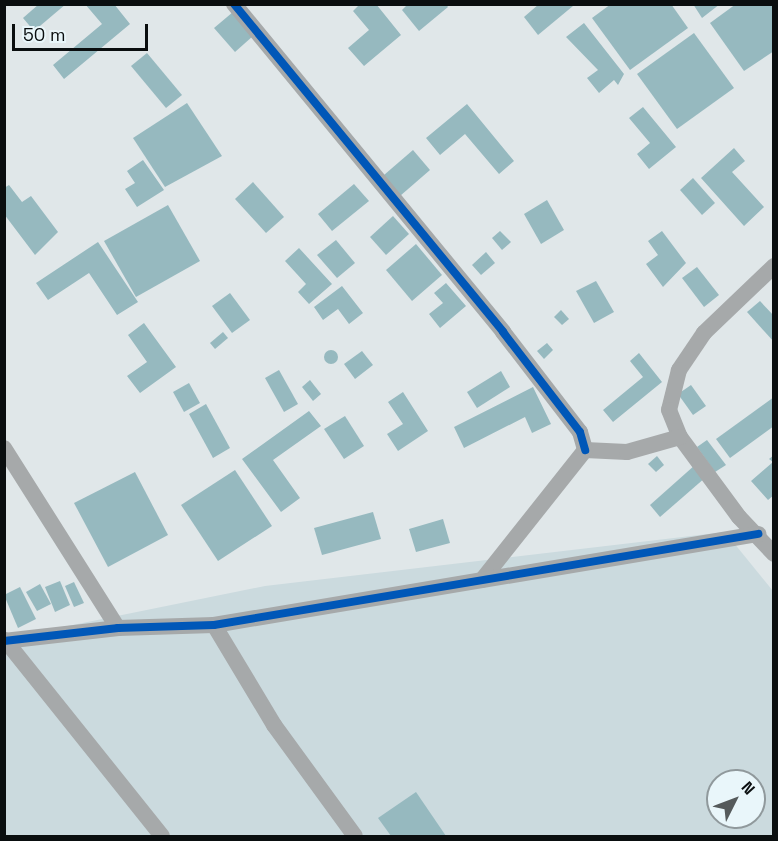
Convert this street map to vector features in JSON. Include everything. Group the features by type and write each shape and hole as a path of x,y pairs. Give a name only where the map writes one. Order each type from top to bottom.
{"street":[{"path":"234,4 503,332 580,432 585,450"},
{"path":"774,266 704,333 679,370 669,410 680,437 739,517 758,534 774,554"},
{"path":"585,450 627,452 680,437"},
{"path":"4,448 118,628"},
{"path":"482,580 585,450"},
{"path":"5,640 118,628 214,625 758,534"},
{"path":"214,625 274,725 355,837"},
{"path":"5,640 162,837"}],"shaded area":[{"path":"725,532 773,591 773,836 5,836 4,639 265,586"}],"building":[{"path":"39,4 66,4 34,31 23,18"},
{"path":"85,4 114,4 130,24 64,79 53,65 102,24"},
{"path":"360,4 376,4 401,35 364,66 348,48 369,30 353,11"},
{"path":"408,4 446,4 448,7 419,31 402,10"},
{"path":"539,4 571,4 573,6 538,35 524,17"},
{"path":"611,4 671,4 688,28 630,70 592,18"},
{"path":"693,4 720,4 702,18"},
{"path":"736,4 774,4 774,51 744,71 710,23"},
{"path":"233,12 253,36 235,52 214,28"},
{"path":"584,23 624,74 618,85 614,80 599,93 587,78 598,70 566,37"},
{"path":"694,33 734,88 677,129 637,74"},
{"path":"147,53 182,95 166,108 131,66"},
{"path":"187,103 222,156 165,187 133,138"},
{"path":"467,104 514,161 499,174 465,134 440,155 426,138"},
{"path":"643,107 676,147 649,169 637,154 650,143 629,118"},
{"path":"734,148 745,161 732,172 764,207 744,226 701,178"},
{"path":"413,150 430,170 400,196 384,175"},
{"path":"143,160 164,190 137,207 125,189 135,183 127,171"},
{"path":"693,178 715,203 702,215 680,190"},
{"path":"253,182 284,217 266,233 235,199"},
{"path":"354,184 369,201 332,231 318,214"},
{"path":"9,185 22,202 31,196 58,232 35,255 4,214 4,188"},
{"path":"547,200 564,230 541,244 524,214"},
{"path":"168,205 200,261 136,297 104,241"},
{"path":"393,216 409,234 386,255 370,237"},
{"path":"500,231 511,242 502,250 492,238"},
{"path":"662,231 686,263 663,287 646,264 658,255 648,241"},
{"path":"336,240 355,263 337,278 317,255"},
{"path":"98,242 138,302 117,315 89,273 48,300 36,283"},
{"path":"416,244 442,275 412,301 386,270"},
{"path":"299,248 332,284 309,304 298,292 306,284 285,261"},
{"path":"486,252 495,263 481,275 472,265"},
{"path":"697,267 719,295 704,307 682,278"},
{"path":"596,281 614,312 594,323 576,291"},
{"path":"446,283 466,306 440,328 429,314 443,303 434,293"},
{"path":"342,286 363,313 349,324 338,309 323,320 314,307"},
{"path":"230,293 250,320 232,333 212,306"},
{"path":"760,301 774,316 774,342 747,312"},
{"path":"561,310 569,319 562,325 554,317"},
{"path":"144,323 176,367 140,393 127,376 147,362 128,335"},
{"path":"223,332 228,338 215,349 210,343"},
{"path":"547,343 553,350 544,359 537,351"},
{"path":"331,350 336,352 338,357 336,362 331,364 326,362 324,357 326,352"},
{"path":"362,351 373,365 355,379 344,364"},
{"path":"639,353 662,382 613,422 603,410 643,377 630,361"},
{"path":"279,370 298,404 284,412 265,378"},
{"path":"501,371 510,387 477,408 467,392"},
{"path":"310,380 321,394 313,401 302,387"},
{"path":"189,383 200,403 184,412 173,392"},
{"path":"691,385 706,406 693,415 678,394"},
{"path":"533,387 551,424 532,433 525,417 464,448 454,427"},
{"path":"403,392 428,431 398,451 387,434 403,424 388,402"},
{"path":"774,397 774,426 730,458 716,439"},
{"path":"206,404 230,448 213,458 189,414"},
{"path":"309,411 321,426 273,460 300,498 281,512 242,459"},
{"path":"345,416 364,446 344,459 324,429"},
{"path":"707,440 726,465 715,472 697,447"},
{"path":"774,455 774,495 768,500 751,481 773,462 769,459"},
{"path":"657,456 664,465 656,472 648,464"},
{"path":"695,465 706,477 660,517 650,505"},
{"path":"235,470 272,526 218,561 181,505"},
{"path":"135,472 168,535 108,567 74,503"},
{"path":"373,512 381,539 322,555 314,528"},
{"path":"443,519 450,543 416,552 409,529"},
{"path":"60,581 70,605 55,612 45,587"},
{"path":"74,582 84,603 74,607 65,586"},
{"path":"40,584 51,604 37,611 26,592"},
{"path":"20,587 36,619 18,628 4,595"},
{"path":"416,792 446,836 391,836 378,818"}],"cycle path":[{"path":"234,4 503,332 580,432 585,450"},
{"path":"4,641 118,628 214,625 758,534"}]}
